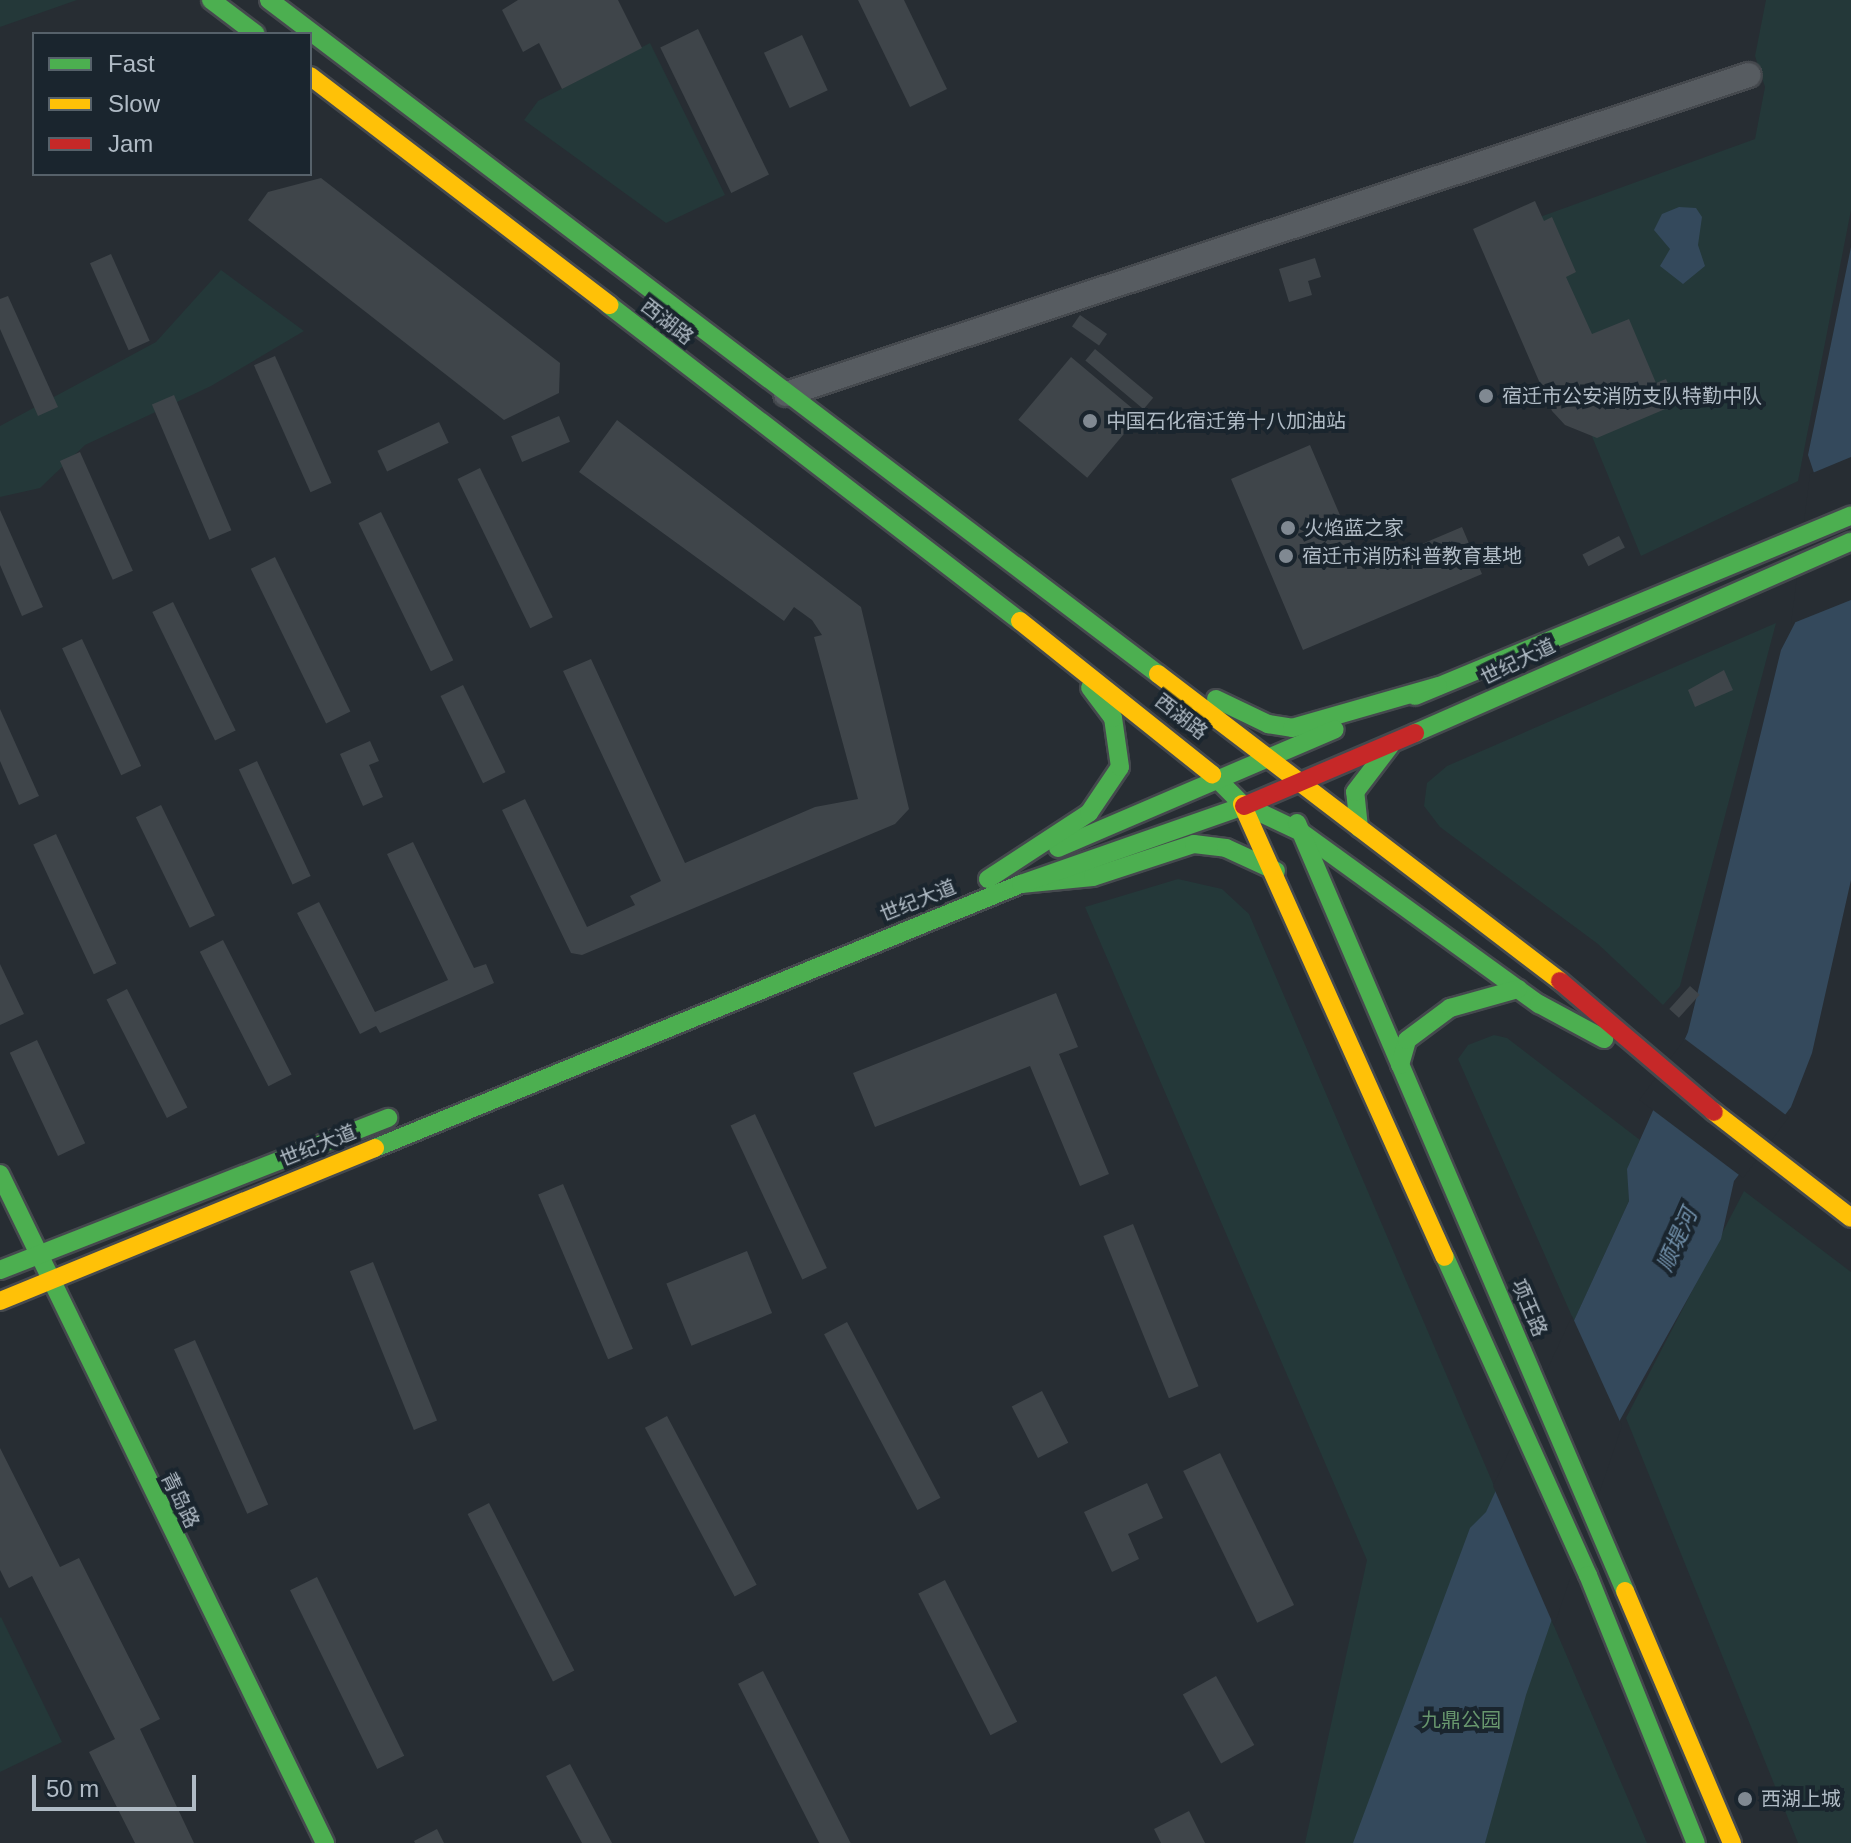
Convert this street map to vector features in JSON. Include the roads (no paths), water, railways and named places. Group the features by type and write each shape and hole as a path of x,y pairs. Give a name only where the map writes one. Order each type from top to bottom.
{"main road":[{"path":"211,0 253,32"},
{"name":"西湖路","path":"269,0 311,32"},
{"name":"西湖路","path":"312,33 1555,976 1651,1064"},
{"name":"西湖路","path":"312,78 1222,778 1242,804 1301,832 1518,989 1651,1064"},
{"name":"世纪大道","path":"493,1077 988,879 1266,758 1851,515"},
{"name":"世纪大道","path":"0,1301 1021,884 1302,785 1851,542"},
{"path":"1031,579 1198,689 1268,724 1324,724 1438,686"},
{"path":"988,879 1089,813 1120,762 1113,718 1093,691 994,601"},
{"path":"1359,828 1355,792 1390,746"},
{"name":"西湖路","path":"1266,758 1282,792"},
{"name":"项王路","path":"1282,792 1611,1551 1732,1843"},
{"path":"1242,804 1276,871 1588,1575 1696,1843"},
{"path":"1021,884 1093,877 1194,844 1226,848 1276,871"},
{"path":"1400,1065 1407,1040 1450,1008 1518,989"},
{"path":"1651,1064 1851,1218"},
{"name":"世纪大道","path":"0,1270 405,1111"},
{"name":"青岛路","path":"0,1174 325,1843"}],"street":[{"path":"786,394 1749,75"}],"water":[{"path":"1679,207 1696,208 1702,217 1698,245 1705,266 1683,284 1660,266 1670,249 1654,230 1662,214"},
{"name":"顺堤河","path":"1851,247 1851,880 1812,1053 1791,1107 1734,1181 1721,1239 1620,1420 1526,1695 1485,1843 1353,1843 1470,1528 1486,1512 1629,1201 1627,1169 1688,1032 1781,650 1795,623 1814,473 1808,455"}],"place":[{"name":"宿迁市公安消防支队特勤中队","path":"1486,396"},
{"name":"中国石化宿迁第十八加油站","path":"1090,421"},
{"name":"火焰蓝之家","path":"1288,528"},
{"name":"宿迁市消防科普教育基地","path":"1286,556"},
{"name":"西湖上城","path":"1745,1799"}],"park label":[{"name":"九鼎公园","path":"1461,1720"}]}
